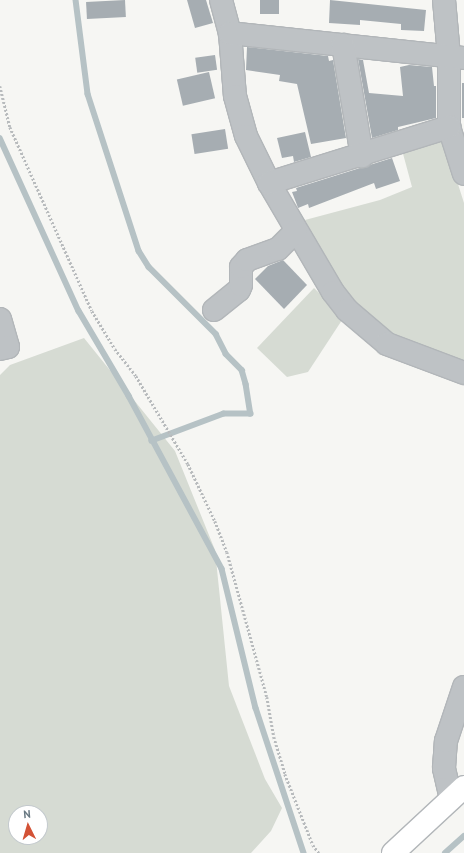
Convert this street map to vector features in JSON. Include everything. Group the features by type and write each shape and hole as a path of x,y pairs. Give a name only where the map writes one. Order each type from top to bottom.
{"main road":[{"path":"393,853 457,793"}],"street":[{"path":"221,0 230,32 237,103 246,136 296,231 333,292 369,331 387,344 464,373"},
{"path":"444,0 456,57 449,128 460,149 464,174"},
{"path":"230,32 456,57"},
{"path":"343,45 362,156"},
{"path":"269,182 362,156 449,128"},
{"path":"214,310 239,290 241,285 241,267 247,260 278,248 296,231"},
{"path":"0,319 8,347 0,349"},
{"path":"457,793 444,768 446,741 464,687"}],"path":[{"path":"0,86 10,127 92,311 115,349 136,376 188,464 215,521 227,552 267,697 274,737 285,774 313,846 319,853"}],"shaded area":[{"path":"444,140 464,203 464,365 419,348 382,327 343,293 305,220 380,200 412,187 402,150 430,141"},
{"path":"314,288 344,317 308,372 287,377 257,348"},
{"path":"84,338 175,451 215,550 229,686 265,779 282,808 271,831 251,853 0,853 0,375 10,365"}],"building":[{"path":"125,0 126,17 87,19 86,2"},
{"path":"187,0 206,0 213,23 195,28"},
{"path":"260,0 279,0 279,14 260,14"},
{"path":"330,0 426,10 424,31 401,30 401,24 360,20 360,25 329,23"},
{"path":"247,47 328,56 329,61 333,60 346,138 311,144 297,84 279,81 280,75 246,70"},
{"path":"215,55 217,70 197,73 195,58"},
{"path":"358,59 363,60 369,93 403,96 400,67 409,65 432,67 434,86 436,86 436,118 398,127 398,130 372,138"},
{"path":"209,72 215,98 183,106 177,79"},
{"path":"462,83 464,83 464,118 462,118"},
{"path":"225,129 228,149 195,154 191,134"},
{"path":"305,132 311,157 294,162 293,156 282,158 277,138"},
{"path":"392,158 400,181 376,189 374,183 309,208 308,204 298,208 292,192 297,191 296,188"},
{"path":"283,260 307,285 284,309 255,279 268,266"}],"waterway":[{"path":"76,0 88,94 139,251 149,267 216,334 226,354 242,370 246,384 251,414 224,414 152,441"},
{"path":"0,138 79,311 129,396 222,569 256,708 304,853"},
{"path":"445,853 464,836"}]}
